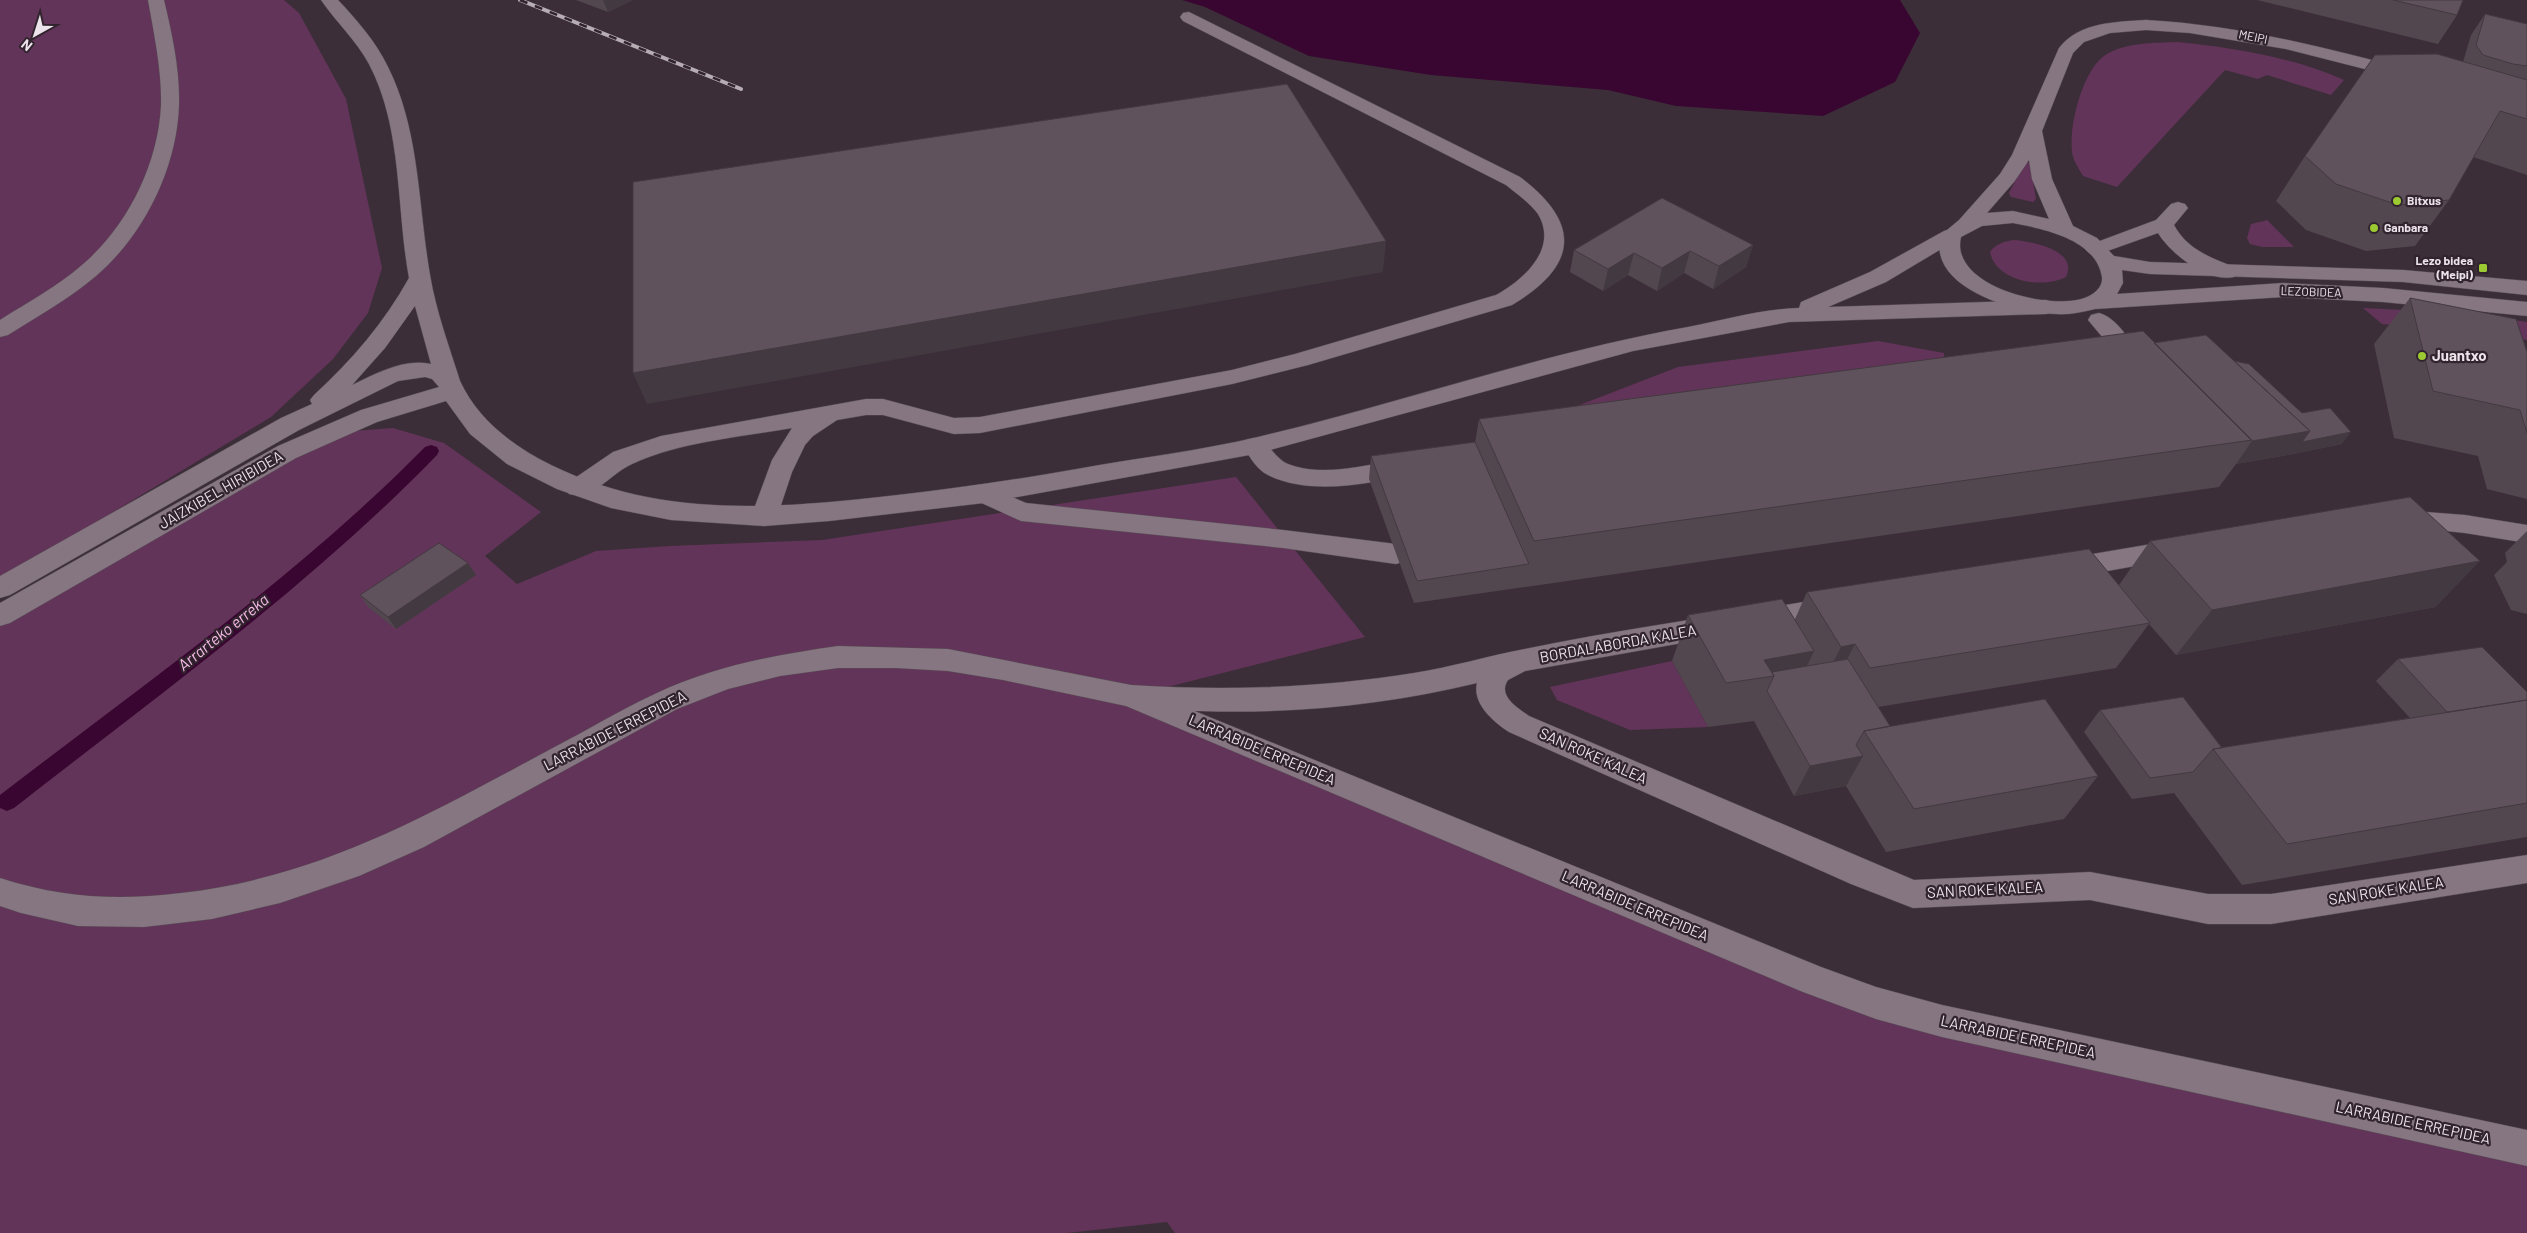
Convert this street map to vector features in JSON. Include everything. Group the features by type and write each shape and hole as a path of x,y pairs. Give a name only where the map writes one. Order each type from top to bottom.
{"street":[{"path":"0,330 76,281 100,262 123,237 160,167 170,106 162,33 156,0"},
{"path":"329,0 351,23 368,48 383,75 393,100 400,132 420,277 450,386 479,428 516,458 578,488 611,499 671,511 722,516 764,516 829,512 984,494 1255,446 1632,344 1789,315 2046,307"},
{"path":"578,488 622,458 670,442 866,407 883,407 954,426 980,425 1232,377 1318,355 1504,300 1533,282 1543,268 1554,235 1550,218 1539,204 1513,181 1189,17"},
{"name":"MEIPI","path":"1960,229 2007,178 2033,132 2065,52 2077,38 2109,27 2132,24 2170,24 2211,29 2255,37 2417,78"},
{"path":"2033,132 2042,179 2064,230"},
{"path":"2092,363 2112,360 2127,354 2097,311 2113,284 2112,273 2102,255 2163,224 2178,208"},
{"name":"LEZOBIDEA","path":"1960,229 1988,218 2013,217 2038,221 2064,230 2102,255 2150,268 2226,272 2403,276 2527,288"},
{"path":"2163,224 2171,241 2186,255 2226,272"},
{"path":"1960,229 1948,248 1953,263 1968,278 1990,292 2016,302 2046,307"},
{"path":"1789,315 1878,277 1960,229"},
{"name":"JAIZKIBEL HIRIBIDEA","path":"290,424 323,399 374,349 394,324 420,277"},
{"name":"LEZOBIDEA","path":"2046,307 2073,307 2097,311 2283,290 2383,295 2527,310"},
{"name":"JAIZKIBEL HIRIBIDEA","path":"0,616 287,452 369,416 450,386 440,373 425,370 408,371 390,376 290,424 1,588"},
{"path":"764,516 777,482 803,431 841,412"},
{"path":"1255,446 1275,468 1304,477 1343,476 1429,462"},
{"path":"984,494 1021,512 1283,539 1396,554"},
{"path":"2374,520 2418,520 2465,524 2527,534"},
{"path":"2034,573 2198,546"},
{"path":"0,622 48,589"},
{"name":"BORDALABORDA KALEA","path":"1131,696 1230,702 1280,700 1402,688 1613,644 1858,603"},
{"name":"LARRABIDE ERREPIDEA","path":"0,892 21,900 78,911 144,912 212,904 280,889 348,866 413,837 667,701 723,680 780,665 838,657 948,660 1003,669 1131,696 1806,978 1876,1003 1942,1021 2527,1148"},
{"name":"SAN ROKE KALEA","path":"1510,664 1499,670 1492,680 1490,690 1494,703 1504,714 1519,724 1862,874 1914,894 2090,886 2208,909 2271,909 2527,869"}],"shaded area":[{"path":"0,0 284,0 299,13 346,99 382,268 368,313 333,359 271,417 0,580"},
{"path":"1182,0 1900,0 1920,33 1895,82 1823,116 1676,106 1608,90 1431,75 1309,56 1205,7"},
{"path":"2178,42 2220,47 2283,59 2344,80 2331,95 2267,75 2258,79 2225,70 2117,187 2083,176 2072,154 2073,128 2083,86 2096,64 2104,56 2121,48 2140,44"},
{"path":"2025,162 2030,163 2036,199 2033,202 2011,197 2009,193"},
{"path":"2268,220 2294,247 2262,247 2250,244 2247,238 2251,224"},
{"path":"2013,240 2031,242 2060,254 2066,260 2068,268 2066,277 2056,281 2033,282 2011,276 2001,270 1994,262 1990,252 2000,244"},
{"path":"2363,308 2465,313 2527,322 2527,340 2470,331 2382,324"},
{"path":"1878,341 1944,353 1944,363 1507,433 1678,367"},
{"path":"393,428 444,443 541,512 485,556 517,584 596,551 822,540 1236,477 1365,637 1132,696 1815,981 2527,1148 2527,1233 1175,1233 1167,1222 1067,1233 0,1233 0,622 328,433"},
{"path":"1672,661 1708,727 1630,730 1557,700 1550,687"}],"building":[{"path":"2393,0 2463,0 2457,15"},
{"path":"2485,14 2527,24 2527,66 2483,55 2476,45"},
{"path":"2437,54 2527,80 2527,119 2500,111 2449,200 2398,205 2336,184 2305,156 2375,55"},
{"path":"1287,84 1386,241 633,373 633,182"},
{"path":"1662,198 1753,245 1719,266 1690,251 1662,268 1634,253 1608,269 1574,250"},
{"path":"2410,298 2516,319 2527,352 2527,433 2520,410 2433,391"},
{"path":"2143,331 2252,440 1534,541 1479,419"},
{"path":"2206,335 2310,431 2252,441 2154,343"},
{"path":"2234,361 2249,364 2302,413 2330,408 2351,432 2302,442 2310,431"},
{"path":"1475,442 1529,564 1417,581 1371,456"},
{"path":"2410,497 2480,561 2212,610 2150,541"},
{"path":"439,543 468,563 388,617 360,595"},
{"path":"2089,549 2150,623 1870,668 1855,644 1841,647 1807,592"},
{"path":"1782,599 1814,651 1764,660 1774,676 1726,683 1688,615"},
{"path":"2482,647 2527,692 2527,700 2447,712 2398,659"},
{"path":"1848,659 1890,726 1864,731 1856,745 1863,756 1810,766 1767,691 1774,676 1772,672"},
{"path":"2183,697 2222,748 2213,749 2193,772 2150,778 2100,710"},
{"path":"2045,699 2098,776 1914,809 1864,731"},
{"path":"2527,700 2527,803 2287,844 2213,749"}],"waterway":[{"name":"Arrarteko erreka","path":"7,802 234,625 384,499 431,451"}],"railway":[{"path":"520,0 741,89"}],"place":[{"name":"Bitxus","path":"2397,201"},
{"name":"Ganbara","path":"2374,228"},
{"name":"Lezo bidea (Meipi)","path":"2483,268"},
{"name":"Juantxo","path":"2422,356"}]}
